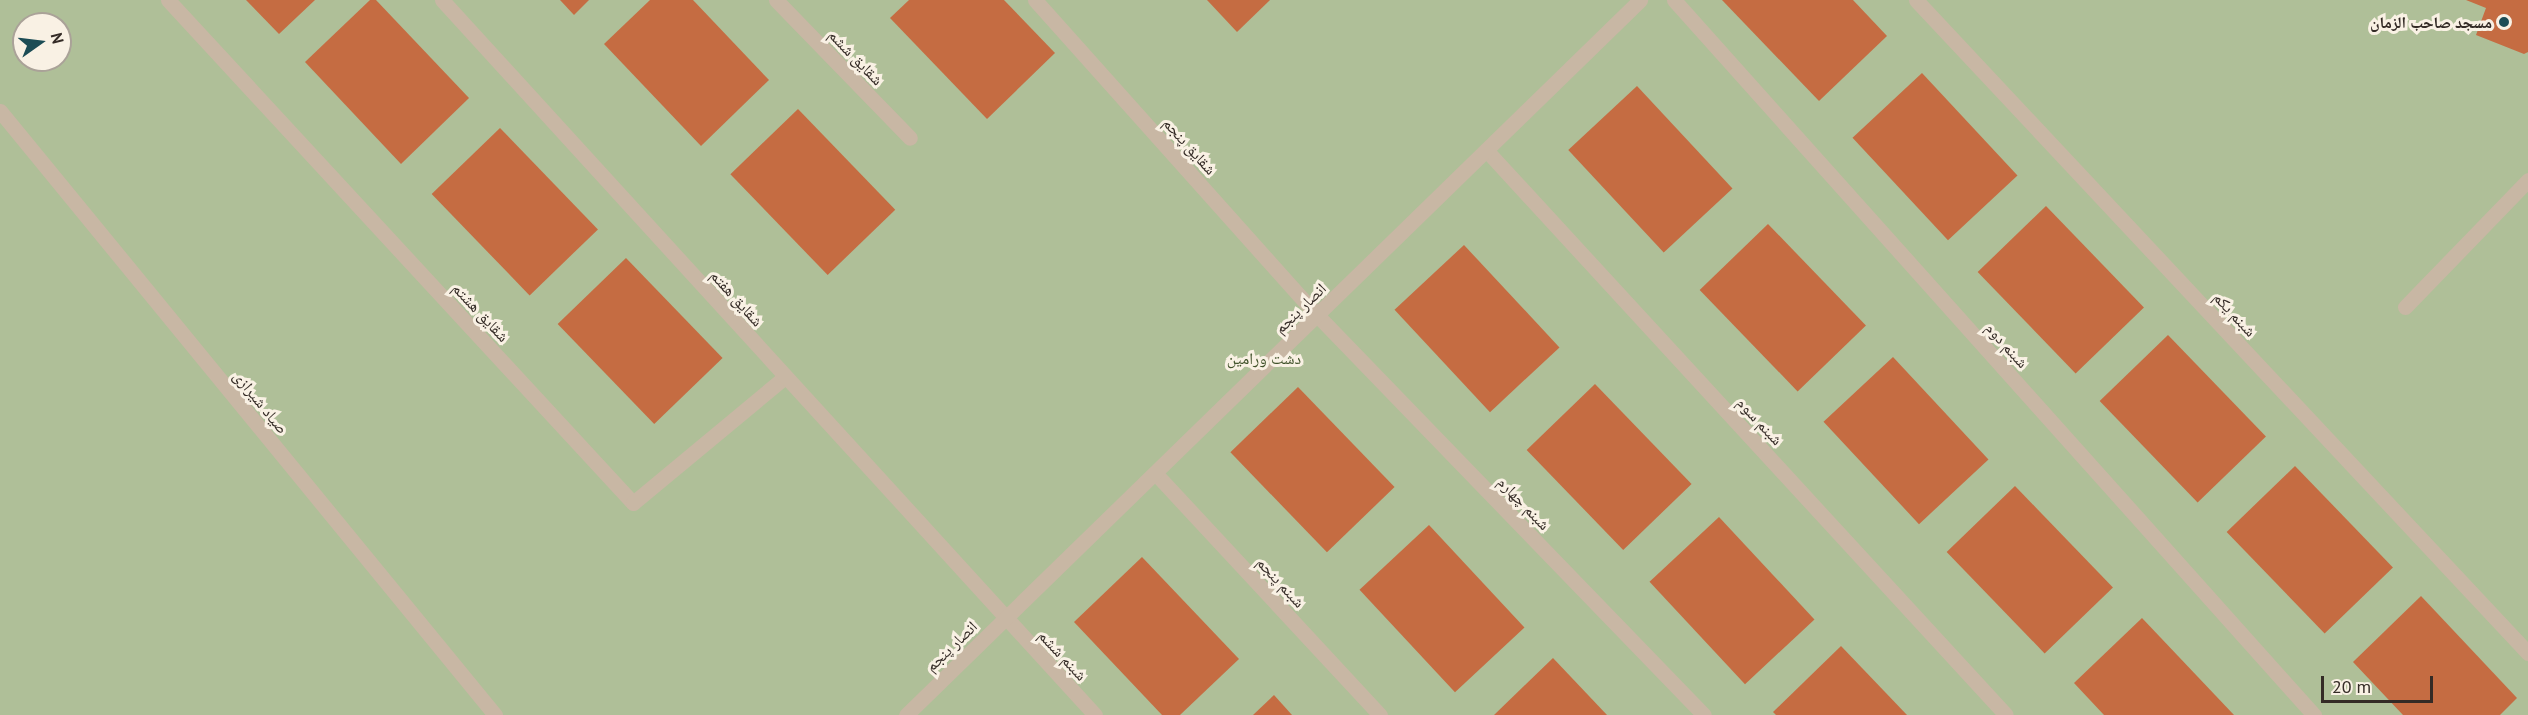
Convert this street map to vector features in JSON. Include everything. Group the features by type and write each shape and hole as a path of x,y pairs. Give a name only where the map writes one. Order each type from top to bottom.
{"street":[{"name":"شقایق هشتم","path":"168,0 633,503 784,377"},
{"name":"شقایق هفتم","path":"442,0 1005,620"},
{"name":"شقایق ششم","path":"776,0 910,138"},
{"name":"شقایق پنجم","path":"1035,0 1318,316"},
{"name":"انصار پنجم","path":"906,715 1156,474 1640,0"},
{"name":"شبنم دوم","path":"1674,0 2314,715"},
{"name":"شبنم یکم","path":"1916,0 2528,653"},
{"name":"صیاد شیرازی","path":"0,111 495,715"},
{"name":"شبنم سوم","path":"1487,151 2006,715"},
{"path":"2405,307 2528,180"},
{"name":"شبنم چهارم","path":"1318,316 1704,715"},
{"name":"شبنم پنجم","path":"1156,474 1380,715"},
{"name":"شبنم ششم","path":"1005,620 1095,715"}],"green space":[{"name":"دشت ورامین","path":"0,0 2528,0 2528,715 0,715"}],"building":[{"path":"246,0 315,0 279,34"},
{"path":"370,0 376,0 469,98 401,164 305,62"},
{"path":"560,0 589,0 574,15"},
{"path":"650,0 693,0 769,80 701,146 604,44"},
{"path":"909,0 1004,0 1055,53 987,119 890,18"},
{"path":"1207,0 1270,0 1237,32"},
{"path":"1722,0 1853,0 1887,36 1819,101"},
{"name":"مسجد صاحب الزمان","path":"2466,0 2528,0 2528,52 2524,54 2476,35 2486,8"},
{"path":"1922,73 2017,175 1948,240 1853,138"},
{"path":"1637,86 1732,188 1664,252 1568,150"},
{"path":"798,109 895,210 828,275 730,174"},
{"path":"500,128 598,229 530,295 432,194"},
{"path":"2046,206 2144,307 2076,373 1978,272"},
{"path":"1768,224 1866,325 1798,391 1700,290"},
{"path":"1464,245 1559,347 1490,412 1395,310"},
{"path":"626,258 723,358 654,424 558,324"},
{"path":"2168,335 2266,436 2198,502 2100,401"},
{"path":"1893,357 1988,459 1919,524 1824,422"},
{"path":"1595,384 1692,484 1623,550 1527,450"},
{"path":"1298,387 1395,487 1327,552 1230,452"},
{"path":"2295,466 2393,567 2325,633 2227,532"},
{"path":"2015,486 2113,587 2045,653 1947,552"},
{"path":"1719,517 1814,619 1745,684 1650,582"},
{"path":"1429,525 1524,627 1455,692 1360,590"},
{"path":"1142,557 1239,659 1180,715 1162,715 1074,622"},
{"path":"2421,596 2517,698 2500,715 2403,715 2353,662"},
{"path":"2142,618 2234,715 2104,715 2074,683"},
{"path":"1841,646 1907,715 1776,715 1773,712"},
{"path":"1553,658 1607,715 1494,715"},
{"path":"1274,695 1292,715 1253,715"}],"place":[{"name":"مسجد صاحب الزمان","path":"2504,22"}]}
